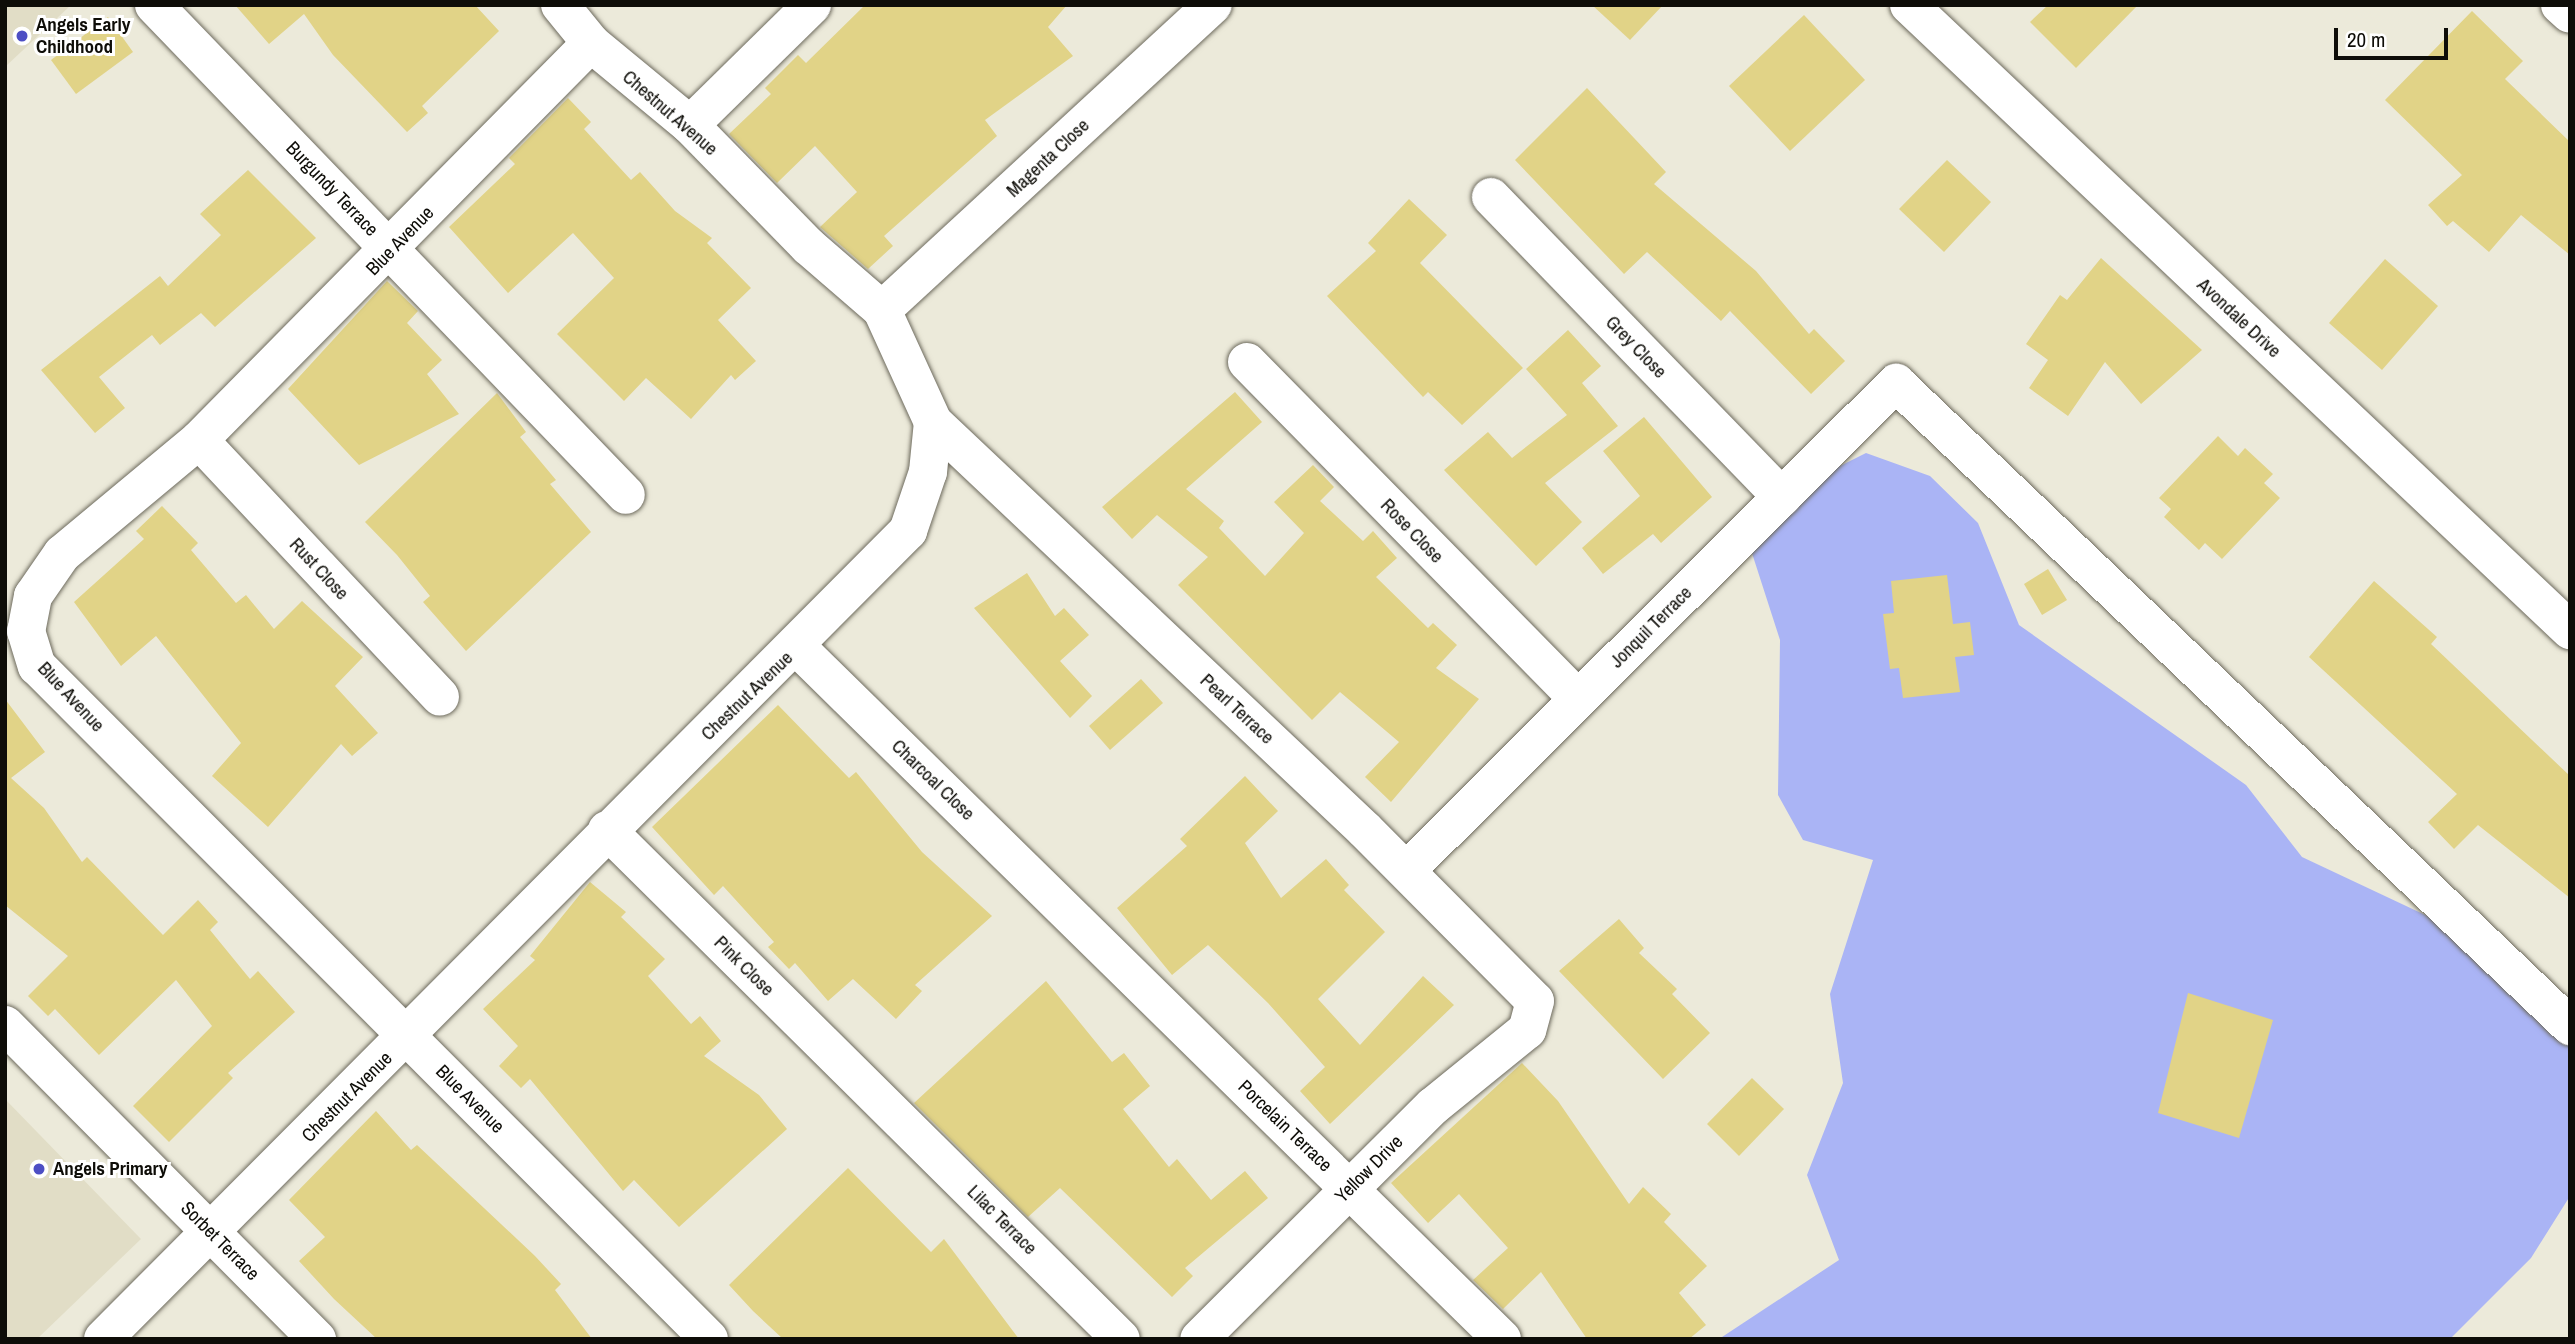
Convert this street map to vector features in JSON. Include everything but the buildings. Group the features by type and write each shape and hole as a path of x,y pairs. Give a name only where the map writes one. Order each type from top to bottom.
{"street":[{"name":"Burgundy Terrace","path":"154,5 626,495"},
{"name":"Chestnut Avenue","path":"103,1339 408,1037 607,831 797,647 908,531 928,472 933,422 882,310 808,246 690,125 592,43 560,5"},
{"path":"690,125 812,5"},
{"name":"Magenta Close","path":"882,310 1213,5"},
{"name":"Avondale Drive","path":"1909,5 2570,630"},
{"path":"2560,5 2570,15"},
{"name":"Blue Avenue","path":"592,43 391,251 199,440 62,554 33,596 26,631 37,666 709,1339"},
{"name":"Grey Close","path":"1490,197 1782,497"},
{"name":"Rose Close","path":"1247,362 1578,699"},
{"name":"Jonquil Terrace","path":"1406,871 1896,383 2570,1026"},
{"name":"Pearl Terrace","path":"933,422 1406,871 1535,1001"},
{"name":"Rust Close","path":"199,440 440,697"},
{"name":"Charcoal Close","path":"797,647 1068,913"},
{"name":"Pink Close","path":"607,831 882,1102"},
{"name":"Porcelain Terrace","path":"1068,913 1502,1339"},
{"name":"Yellow Drive","path":"1199,1339 1433,1106 1527,1030 1535,1001"},
{"name":"Sorbet Terrace","path":"5,1025 317,1339"},
{"name":"Lilac Terrace","path":"882,1102 1122,1339"}],"shaded area":[{"name":"Angels Early Childhood","path":"5,5 71,5 5,67"},
{"path":"1866,453 1930,476 1978,523 2019,625 2246,785 2302,857 2438,921 2570,1030 2570,1196 2531,1258 2450,1339 1719,1339 1839,1260 1807,1175 1843,1083 1830,994 1873,860 1803,840 1778,795 1780,640 1740,516"},
{"name":"Angels Primary","path":"5,1099 141,1239 37,1339 5,1339"}],"place":[{"name":"Angels Early Childhood","path":"22,36"},
{"name":"Angels Primary","path":"39,1169"}]}
